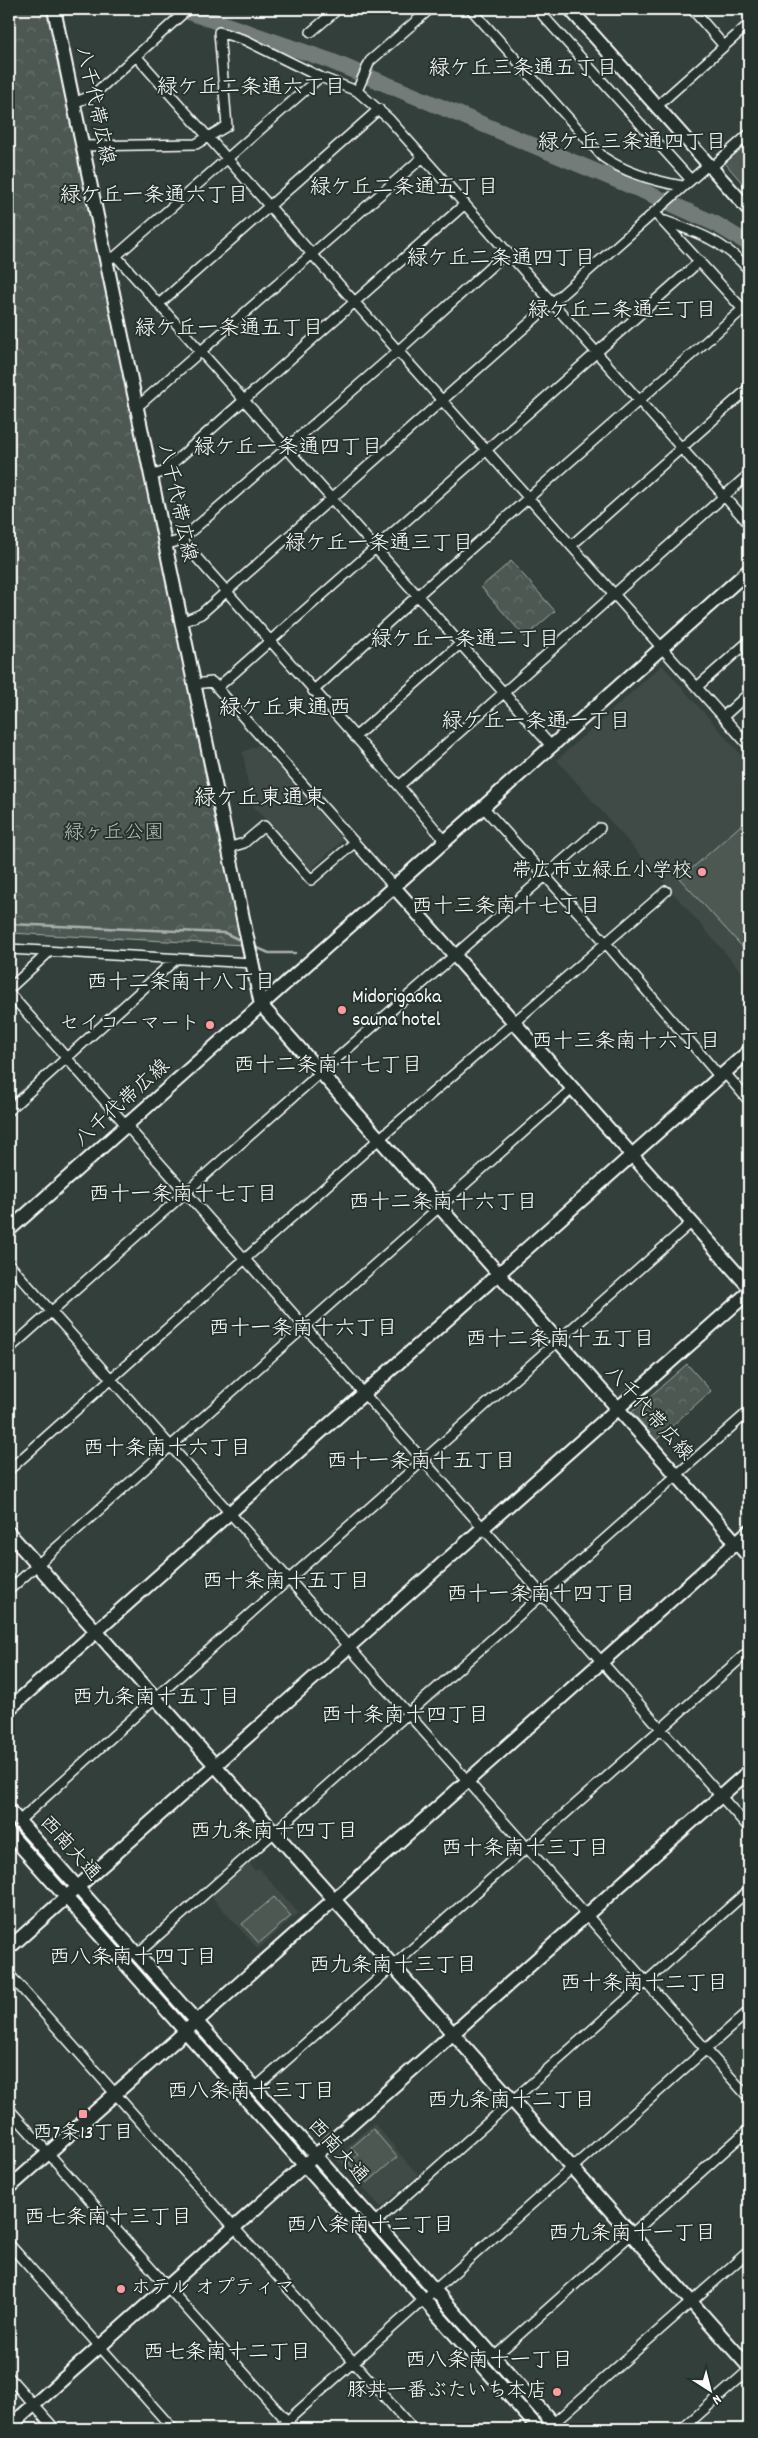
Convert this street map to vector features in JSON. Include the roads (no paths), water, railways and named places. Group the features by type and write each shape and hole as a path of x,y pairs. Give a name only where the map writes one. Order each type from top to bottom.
{"street":[{"name":"八千代帯広線","path":"54,9 83,146 111,258 137,407 261,1005 749,1556"},
{"path":"74,102 93,95 188,9"},
{"path":"311,32 338,9"},
{"path":"358,89 369,65 430,9"},
{"path":"471,9 603,157 613,164 679,189"},
{"path":"538,9 690,179"},
{"path":"570,9 749,210"},
{"path":"692,9 724,46"},
{"path":"656,107 749,24"},
{"path":"83,146 196,144 210,138 227,126 219,32 245,40 320,77 358,89 423,157 749,524"},
{"path":"136,56 749,746"},
{"path":"320,77 111,258 159,304 552,747"},
{"path":"159,304 379,110"},
{"path":"182,622 201,614 690,179 749,134"},
{"path":"137,407 423,157"},
{"path":"151,476 163,472 465,204"},
{"path":"313,691 639,400 746,313 655,210"},
{"path":"663,220 717,241 738,258 749,270"},
{"path":"166,545 181,540 399,350 507,252"},
{"path":"217,688 700,261"},
{"path":"572,546 749,388"},
{"path":"399,786 749,474"},
{"path":"181,540 399,786 446,842"},
{"path":"261,1005 749,570"},
{"path":"697,687 749,641"},
{"path":"355,737 460,644"},
{"path":"194,684 212,682 749,1287"},
{"path":"723,717 749,693"},
{"path":"484,808 722,1075 749,1101"},
{"path":"228,848 244,843 264,826 311,880 354,843"},
{"path":"9,1349 600,828"},
{"path":"9,1470 514,1021 666,891"},
{"path":"9,949 252,963"},
{"path":"9,989 49,952"},
{"path":"9,1110 176,959"},
{"path":"9,994 749,1828"},
{"name":"八千代帯広線","path":"9,1230 127,1127 261,1005"},
{"path":"9,1709 749,1051"},
{"path":"9,1590 573,1088"},
{"path":"19,1821 692,1222"},
{"path":"9,1264 749,2098"},
{"path":"9,1948 749,1292"},
{"path":"136,1955 749,1411"},
{"path":"9,2188 749,1531"},
{"path":"9,1533 749,2368 682,2429"},
{"path":"255,2088 749,1651"},
{"path":"9,2427 749,1771"},
{"name":"西南大通","path":"9,1810 494,2357 553,2428"},
{"name":"西南大通","path":"9,1833 539,2429"},
{"path":"375,2223 749,1890"},
{"path":"9,1974 413,2429"},
{"path":"278,2429 749,2010"},
{"path":"9,2109 294,2429"},
{"path":"494,2357 749,2129"},
{"path":"9,2244 173,2429"},
{"path":"553,2428 749,2251"},
{"path":"9,2377 55,2429"}],"waterway":[{"path":"180,9 328,60 643,191 716,224 749,244"},
{"path":"9,924 225,933 244,942"},
{"path":"253,946 269,953 295,953"}],"place":[{"name":"帯広市立緑丘小学校","path":"702,872"},
{"name":"Midorigaoka sauna hotel","path":"342,1010"},
{"name":"セイコーマート","path":"210,1025"},
{"name":"西7条13丁目","path":"83,2114"},
{"name":"ホテル オプティマ","path":"121,2289"},
{"name":"豚丼一番ぶたいち本店","path":"557,2392"}],"district":[{"name":"緑ケ丘三条通五丁目","path":"523,70"},
{"name":"緑ケ丘二条通六丁目","path":"251,89"},
{"name":"緑ケ丘三条通四丁目","path":"632,144"},
{"name":"緑ケ丘二条通五丁目","path":"404,189"},
{"name":"緑ケ丘一条通六丁目","path":"154,197"},
{"name":"緑ケ丘二条通四丁目","path":"501,260"},
{"name":"緑ケ丘二条通三丁目","path":"622,312"},
{"name":"緑ケ丘一条通五丁目","path":"229,330"},
{"name":"緑ケ丘一条通四丁目","path":"288,449"},
{"name":"緑ケ丘一条通三丁目","path":"379,545"},
{"name":"緑ケ丘一条通二丁目","path":"465,641"},
{"name":"緑ケ丘東通西","path":"285,709"},
{"name":"緑ケ丘一条通一丁目","path":"536,723"},
{"name":"緑ケ丘東通東","path":"260,799"},
{"name":"西十三条南十七丁目","path":"506,908"},
{"name":"西十二条南十八丁目","path":"181,984"},
{"name":"西十三条南十六丁目","path":"626,1043"},
{"name":"西十二条南十七丁目","path":"328,1067"},
{"name":"西十一条南十七丁目","path":"183,1196"},
{"name":"西十二条南十六丁目","path":"443,1204"},
{"name":"西十一条南十六丁目","path":"303,1330"},
{"name":"西十二条南十五丁目","path":"560,1341"},
{"name":"西十条南十六丁目","path":"167,1450"},
{"name":"西十一条南十五丁目","path":"421,1463"},
{"name":"西十条南十五丁目","path":"286,1583"},
{"name":"西十一条南十四丁目","path":"541,1596"},
{"name":"西九条南十五丁目","path":"156,1699"},
{"name":"西十条南十四丁目","path":"405,1717"},
{"name":"西九条南十四丁目","path":"274,1833"},
{"name":"西十条南十三丁目","path":"525,1850"},
{"name":"西八条南十四丁目","path":"133,1959"},
{"name":"西九条南十三丁目","path":"393,1967"},
{"name":"西十条南十二丁目","path":"644,1985"},
{"name":"西八条南十三丁目","path":"251,2093"},
{"name":"西九条南十二丁目","path":"511,2102"},
{"name":"西七条南十三丁目","path":"108,2219"},
{"name":"西八条南十二丁目","path":"370,2227"},
{"name":"西九条南十一丁目","path":"632,2235"},
{"name":"西七条南十二丁目","path":"227,2354"},
{"name":"西八条南十一丁目","path":"489,2362"}],"park label":[{"name":"緑ヶ丘公園","path":"114,834"}]}
